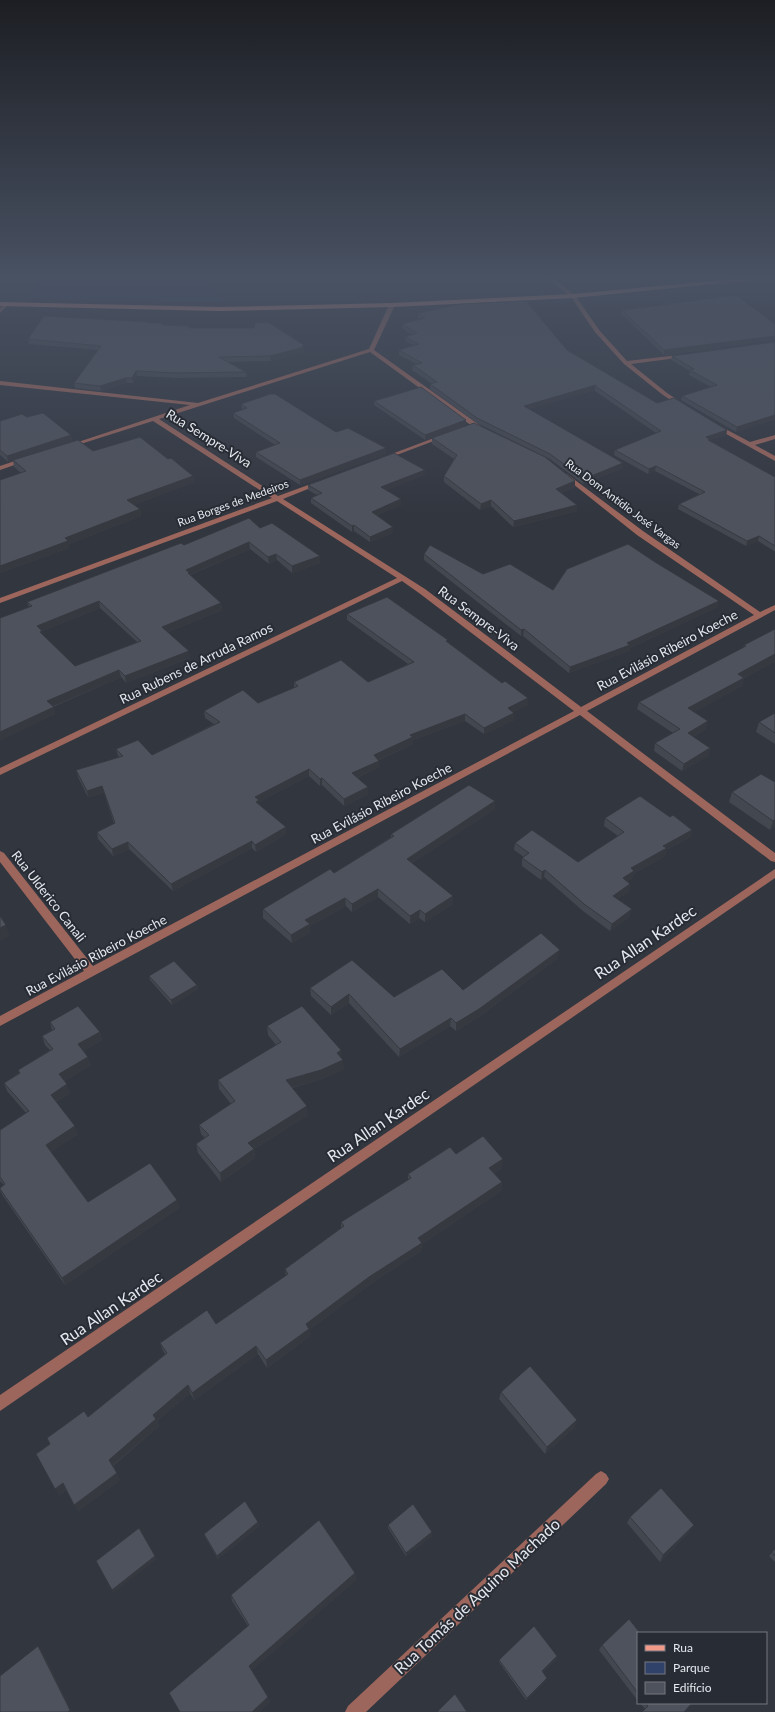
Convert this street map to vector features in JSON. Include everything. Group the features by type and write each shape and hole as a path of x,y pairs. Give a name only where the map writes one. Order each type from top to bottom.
{"street":[{"path":"59,449 351,356"},
{"path":"378,356 470,427 488,432"},
{"path":"619,356 626,364 664,394 689,410"},
{"path":"626,364 682,356"},
{"path":"0,383 200,404"},
{"name":"Rua Sempre-Viva","path":"154,419 422,591 775,858"},
{"path":"709,421 775,459"},
{"path":"380,460 452,433"},
{"path":"749,445 775,437"},
{"path":"0,468 37,456"},
{"name":"Rua Dom Antídio José Vargas","path":"558,470 640,534 760,615"},
{"name":"Rua Borges de Medeiros","path":"0,601 329,479"},
{"name":"Rua Rubens de Arruda Ramos","path":"0,772 403,578"},
{"name":"Rua Evilásio Ribeiro Koeche","path":"0,1021 775,607"},
{"name":"Rua Ulderico Canali","path":"0,855 91,972"},
{"name":"Rua Allan Kardec","path":"0,1404 775,874"},
{"name":"Rua Tomás de Aquino Machado","path":"354,1712 601,1479"}],"building":[{"path":"94,356 270,356 219,357 246,372 176,373 136,371 132,378 126,378 100,386 74,383"},
{"path":"409,356 577,356 657,403 674,398 727,430 706,437 709,439 708,440 775,477 775,546 759,536 747,541 679,504 705,492 656,466 649,469 615,450 661,431 595,386 596,385 524,406 623,463 584,479 550,454 477,418 430,384 437,382 413,365 422,363"},
{"path":"672,356 775,356 775,415 737,427 682,396 717,385 690,370 694,369"},
{"path":"421,387 466,420 425,435 374,401"},
{"path":"270,394 275,394 336,432 348,428 386,448 300,480 256,452 280,443 233,413 247,408 241,404"},
{"path":"43,413 71,435 7,456 0,450 0,421 22,414 27,417"},
{"path":"474,423 545,457 575,481 556,489 577,505 514,521 491,500 481,504 444,476 457,455 432,438"},
{"path":"140,437 168,459 171,458 193,476 127,500 140,509 65,538 68,541 0,566 0,480 26,471 13,460 78,440 93,451"},
{"path":"394,453 425,470 381,487 401,499 372,512 393,527 370,537 311,498 322,493 308,485"},
{"path":"249,518 260,528 272,523 320,556 292,566 276,554 268,557 249,542 186,570 221,603 162,627 189,651 125,676 119,670 47,701 54,707 0,732 0,618 32,606 27,602 181,543 184,545","holes":["99,601 141,641 75,666 40,632 42,631 37,626"]},
{"path":"628,544 719,601 627,643 630,645 570,667 524,629 521,630 424,554 430,545 483,574 510,564 553,590 567,569"},
{"path":"387,597 448,640 446,641 502,683 505,681 528,698 508,708 514,713 484,728 465,714 410,735 413,737 374,755 379,761 352,773 368,787 344,799 322,778 320,779 309,769 255,797 259,800 256,802 286,827 255,845 252,841 171,884 128,842 112,849 97,832 115,823 102,786 87,791 76,770 123,756 116,749 138,740 152,755 220,722 204,711 243,690 258,703 298,686 294,682 341,660 368,682 414,662 347,614"},
{"path":"775,629 775,654 738,674 744,678 688,708 708,721 688,733 710,748 684,764 655,743 680,729 639,702 746,646 744,645"},
{"path":"775,713 775,733 759,722"},
{"path":"761,774 775,782 775,819 773,821 732,792"},
{"path":"469,785 495,801 407,859 453,896 425,914 420,910 410,916 378,889 352,904 345,898 305,920 310,924 291,935 263,909 330,869 334,873 394,836 391,834"},
{"path":"640,796 670,817 673,815 692,830 663,846 667,848 631,868 634,871 623,878 630,884 613,896 632,909 612,924 584,904 545,870 542,872 522,858 529,853 515,843 532,830 578,862 624,832 605,818"},
{"path":"0,916 6,925 0,928"},
{"path":"541,933 560,950 479,1009 456,1023 451,1018 400,1049 349,994 331,1007 310,988 352,960 394,997 442,969 463,990"},
{"path":"174,961 197,985 171,1000 149,976"},
{"path":"78,1006 100,1032 78,1044 88,1057 59,1074 67,1084 51,1095 75,1126 46,1145 88,1202 150,1163 177,1200 62,1278 0,1189 5,1184 0,1177 0,1130 29,1111 4,1083 20,1073 18,1070 53,1049 42,1036 55,1029 50,1022"},
{"path":"302,1006 341,1050 337,1053 343,1060 321,1070 286,1080 307,1106 248,1143 254,1149 220,1173 196,1144 209,1135 199,1125 235,1101 218,1080 281,1042 267,1026"},
{"path":"483,1136 503,1159 489,1168 502,1182 418,1238 422,1243 369,1277 306,1324 309,1329 266,1360 256,1346 192,1393 188,1385 153,1415 156,1419 109,1460 117,1473 74,1505 63,1483 55,1489 36,1454 50,1444 47,1438 84,1411 88,1417 167,1353 160,1343 207,1310 216,1324 288,1274 285,1269 344,1226 341,1222 411,1178 408,1174 450,1147 456,1154"},
{"path":"530,1366 577,1420 547,1447 501,1392"},
{"path":"661,1488 694,1525 663,1555 630,1517"},
{"path":"245,1501 258,1522 217,1556 204,1534"},
{"path":"413,1504 432,1532 406,1553 388,1525"},
{"path":"319,1520 355,1573 249,1666 268,1697 252,1712 180,1712 169,1693 249,1625 231,1595"},
{"path":"139,1528 155,1556 112,1590 96,1561"},
{"path":"775,1549 775,1556 772,1552"},
{"path":"629,1619 639,1632 637,1632 637,1692 602,1645"},
{"path":"534,1626 557,1656 542,1671 547,1678 527,1698 499,1660"},
{"path":"38,1646 70,1710 68,1712 0,1712 0,1676"},
{"path":"455,1694 467,1712 437,1712"},
{"path":"647,1704 691,1704 684,1712 642,1712 648,1706"}]}
